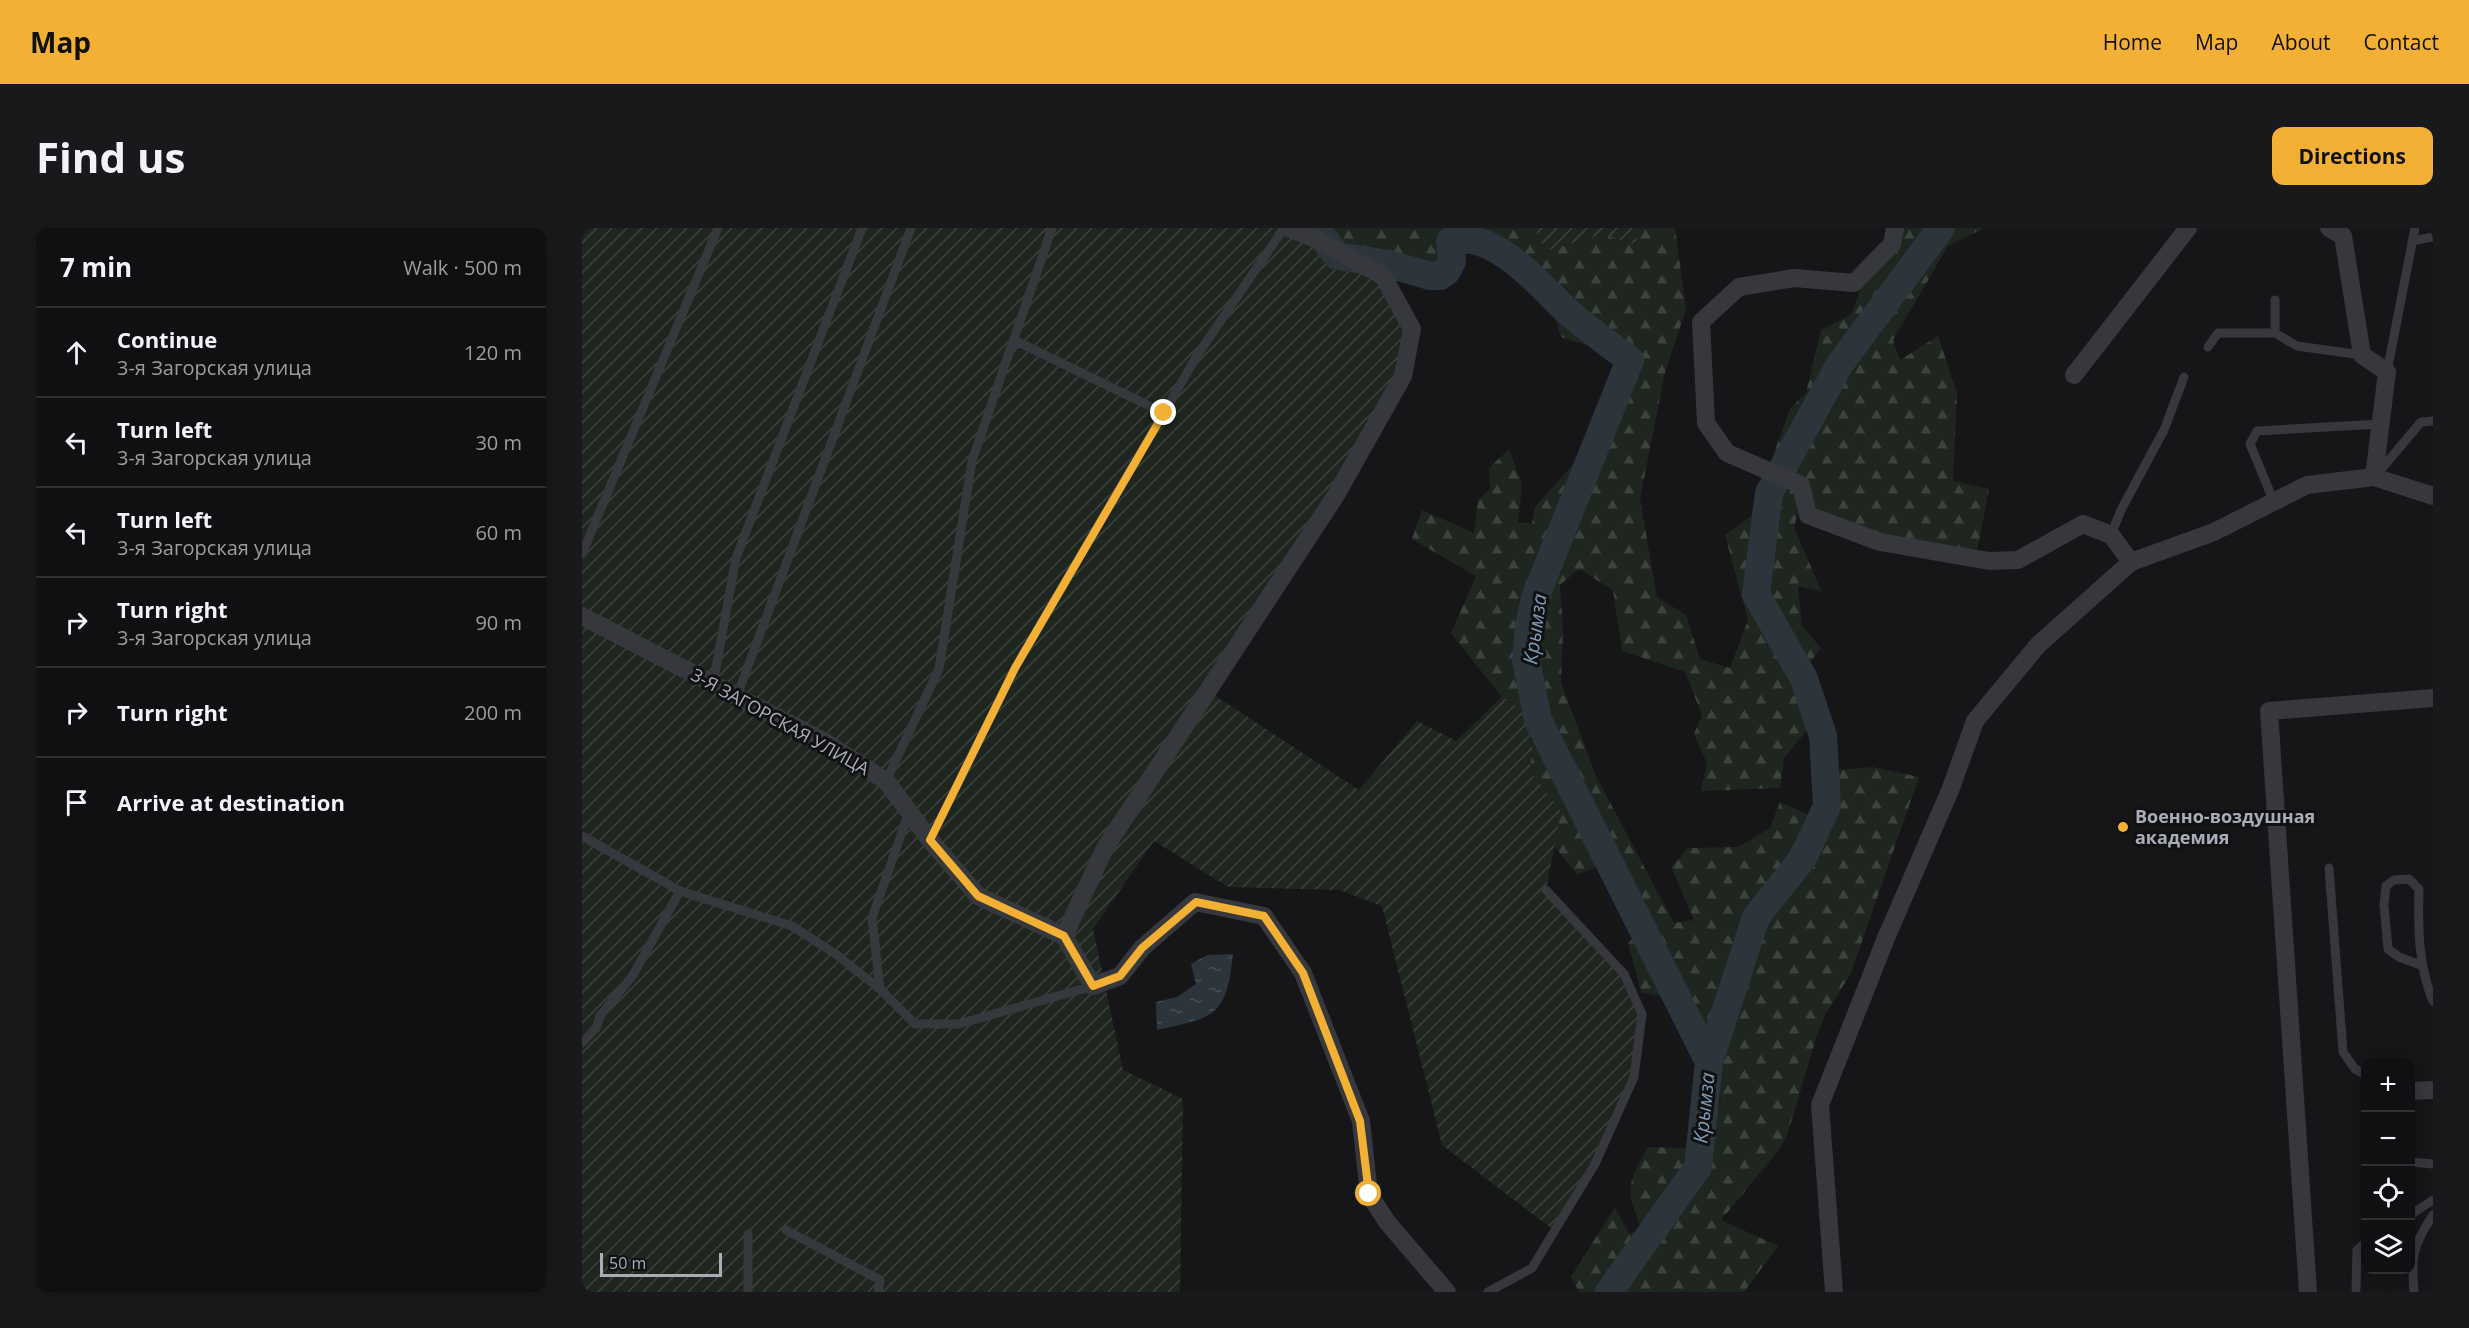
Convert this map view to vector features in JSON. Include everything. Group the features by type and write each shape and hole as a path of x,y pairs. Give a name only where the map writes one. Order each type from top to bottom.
{"street":[{"path":"1286,228 1314,238 1383,276 1412,330 1403,376 1336,495 1105,848 1064,936 1093,986 1120,976 1142,948 1196,902 1264,916 1303,973 1360,1121 1369,1194 1387,1222 1447,1292"},
{"path":"1895,228 1892,244 1854,283 1794,278 1739,287 1701,322 1706,423 1722,446 1727,453 1801,485 1808,515 1880,542 1989,561 2018,561 2083,524 2111,535 2131,562"},
{"path":"2074,375 2187,228"},
{"path":"2338,231 2362,355 2387,372 2374,477"},
{"path":"1834,1292 1820,1105 1886,938 1951,788 1975,721 2038,645 2131,562 2214,532 2307,485 2374,477 2433,496"},
{"name":"3-Я ЗАГОРСКАЯ УЛИЦА","path":"582,616 825,742 886,781 930,840 978,896 1064,936"},
{"path":"2308,1292 2269,711 2433,698"},
{"path":"2415,1091 2433,1090"}],"lane":[{"path":"582,554 718,228"},
{"path":"713,684 736,558 862,228"},
{"path":"737,696 911,228"},
{"path":"886,781 939,669 972,460 1052,228"},
{"path":"930,840 1015,668 1198,354 1286,228"},
{"path":"2387,372 2415,228"},
{"path":"2412,241 2433,237"},
{"path":"2275,300 2275,333"},
{"path":"2208,347 2218,333 2275,333 2297,346 2362,355"},
{"path":"1014,340 1164,413"},
{"path":"2111,535 2121,510 2164,430 2184,377"},
{"path":"2374,477 2421,422 2433,421"},
{"path":"2274,502 2250,444 2257,431 2381,424"},
{"path":"880,989 872,918 909,812"},
{"path":"582,836 680,891 792,926 837,954 880,989 915,1024 959,1024 1093,986"},
{"path":"2329,868 2343,1052 2355,1069 2361,1072"},
{"path":"2423,966 2399,957 2388,949 2384,905 2386,886 2394,880 2409,879 2420,889 2419,940 2423,966 2425,982 2433,1001"},
{"path":"1488,1292 1532,1268 1595,1164 1634,1077 1642,1014 1624,974 1546,890"},
{"path":"582,1043 596,1028 600,1016 633,975 680,891"},
{"path":"2415,1162 2433,1164"},
{"path":"2415,1212 2433,1200"},
{"path":"2414,1292 2412,1255 2420,1233 2433,1215"},
{"path":"786,1230 880,1280 878,1292"},
{"path":"748,1234 748,1292"},
{"path":"2356,1289 2357,1250 2361,1246"}],"green space":[{"path":"582,228 1288,228 1383,276 1412,329 1403,376 1208,691 1359,790 1417,721 1456,741 1502,697 1535,717 1530,771 1561,811 1546,890 1624,974 1642,1014 1634,1077 1595,1164 1555,1231 1442,1145 1382,906 1340,890 1228,887 1154,841 1093,929 1123,1070 1183,1099 1180,1292 582,1292"},
{"path":"1317,228 1535,228 1545,251 1603,234 1636,245 1637,228 1675,228 1686,309 1665,372 1640,499 1657,597 1686,615 1700,659 1730,668 1748,620 1725,535 1751,516 1790,409 1806,393 1821,330 1852,314 1866,271 1897,228 1984,228 1948,246 1893,340 1900,360 1938,336 1957,393 1953,481 1989,489 1976,557 1878,533 1818,515 1804,488 1794,528 1822,592 1798,586 1802,626 1821,648 1800,675 1820,715 1784,758 1780,788 1701,791 1707,763 1694,734 1702,715 1685,672 1622,651 1613,590 1579,569 1560,585 1563,628 1561,682 1596,776 1674,923 1694,920 1671,867 1688,848 1738,847 1770,828 1780,802 1814,817 1831,771 1873,767 1919,777 1851,973 1825,1015 1816,1038 1787,1136 1778,1151 1721,1220 1778,1246 1744,1292 1579,1292 1571,1277 1615,1207 1629,1234 1642,1229 1633,1205 1631,1187 1632,1178 1648,1147 1706,1149 1721,1097 1683,1001 1641,992 1628,943 1644,928 1620,858 1577,875 1553,844 1561,811 1530,771 1535,717 1502,697 1451,633 1476,576 1412,539 1422,510 1474,533 1478,500 1490,489 1489,468 1509,449 1522,484 1518,522 1532,524 1535,507 1594,441 1616,421 1630,360 1561,337 1538,270 1473,242 1436,263 1382,277 1327,251"},
{"path":"1535,228 1637,228 1636,245 1603,234 1545,251"}],"water":[{"path":"1233,954 1226,991 1214,1011 1193,1022 1157,1030 1156,1002 1177,997 1196,984 1191,964 1207,955"}],"waterway":[{"name":"Крымза","path":"1316,228 1337,256 1389,264 1430,276 1440,276 1447,271 1452,261 1450,241 1466,239 1482,243 1514,261 1572,315 1630,360 1535,598 1529,626 1526,660 1538,720 1709,1062 1698,1167 1609,1292"},
{"path":"1709,1062 1756,917 1803,858 1827,806 1823,736 1804,679 1756,594 1769,493 1840,364 1941,228"}],"place":[{"name":"Военно-воздушная академия","path":"2123,827"}],"route":[{"path":"1164,413 1015,668 930,840 978,896 1064,936 1093,986 1120,976 1142,948 1196,902 1264,916 1303,973 1360,1121 1369,1194"}]}
